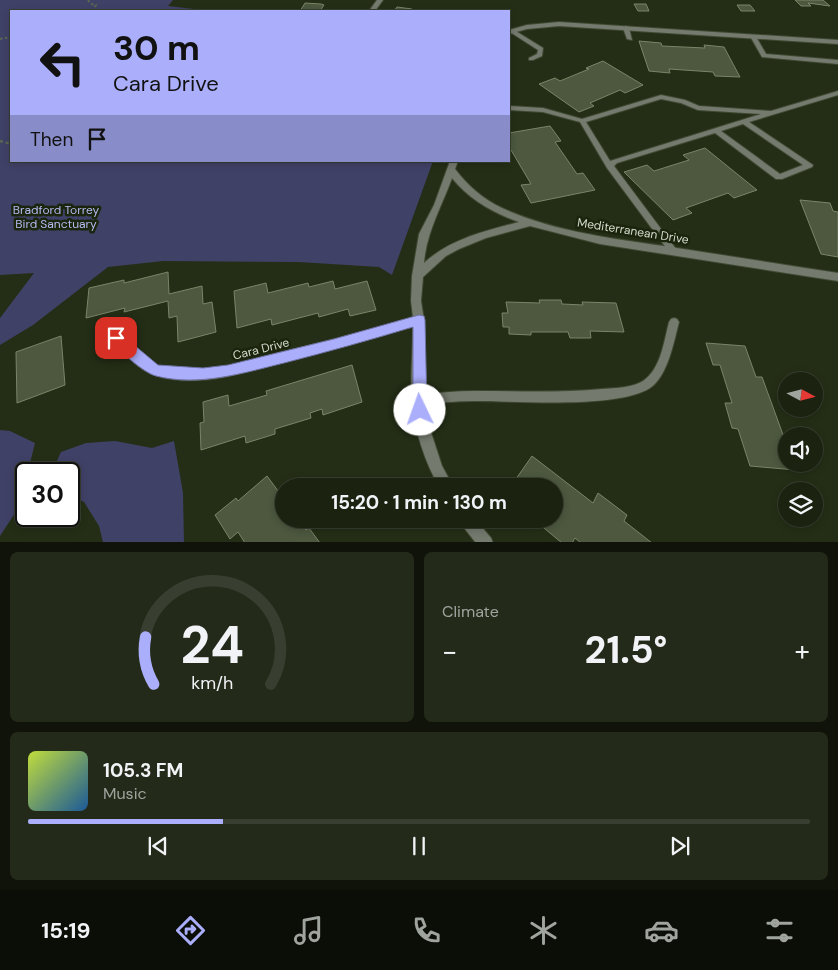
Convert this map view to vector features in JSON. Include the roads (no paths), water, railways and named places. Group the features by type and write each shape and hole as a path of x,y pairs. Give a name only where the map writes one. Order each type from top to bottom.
{"street":[{"path":"510,31 560,24 838,42"},
{"path":"441,478 436,469 428,444 418,400 419,320 416,301 417,276 424,234 453,166"},
{"name":"Mediterranean Drive","path":"453,166 458,182 473,195 506,214 531,222 600,240 838,277"},
{"path":"417,276 445,250 472,239 531,222"},
{"name":"Cara Drive","path":"116,338 149,367 157,371 203,374 228,371 351,340 419,320"},
{"path":"474,528 486,542"}],"lane":[{"path":"626,28 630,39"},
{"path":"510,31 541,49 540,55 531,59"},
{"path":"753,36 764,56 838,62"},
{"path":"610,166 614,160 838,93"},
{"path":"510,108 543,110 582,120 661,97 683,101 698,108 770,113"},
{"path":"582,120 610,166 673,250"},
{"path":"716,130 779,177 810,165 744,122"},
{"path":"418,400 456,396 595,395 634,390 646,385 661,366 674,322"}],"park label":[{"name":"Bradford Torrey Bird Sanctuary","path":"56,217"}]}
